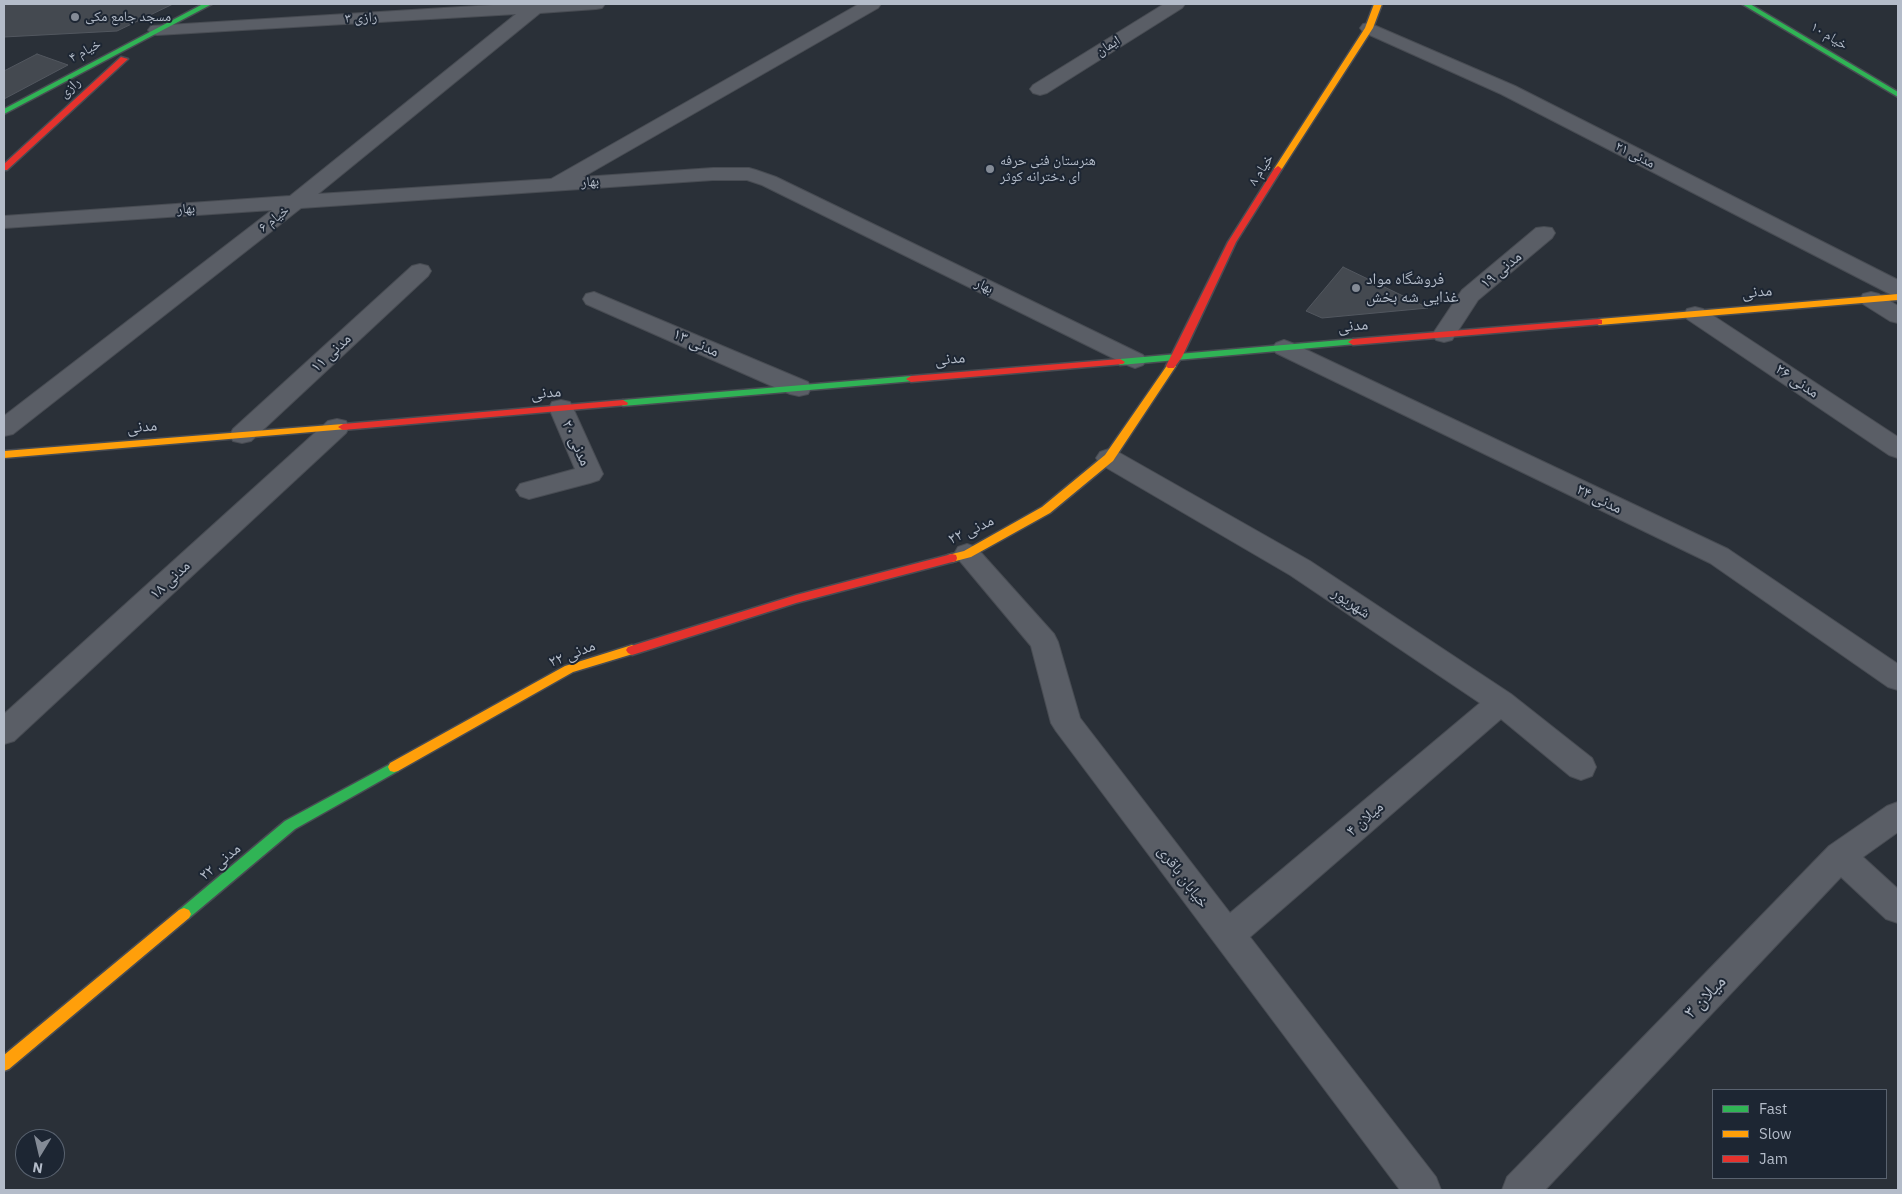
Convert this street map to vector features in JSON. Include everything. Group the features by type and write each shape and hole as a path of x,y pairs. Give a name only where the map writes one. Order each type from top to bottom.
{"street":[{"name":"خیام ۴","path":"4,112 208,4"},
{"name":"رازی ۳","path":"157,30 596,4"},
{"path":"554,184 872,4"},
{"name":"ایمان","path":"1040,88 1176,4"},
{"name":"خیام ۸","path":"1177,357 1232,242 1369,28 1378,4"},
{"name":"خیام ۱۰","path":"1745,4 1898,95"},
{"name":"خیام ۶","path":"4,428 296,202 538,6"},
{"name":"مدنی ۲۱","path":"1369,28 1508,90 1898,289"},
{"name":"رازی","path":"4,168 157,30"},
{"name":"بهار","path":"4,222 554,184 713,174 749,174 769,181 1135,360"},
{"name":"مدنی ۱۹","path":"1444,335 1470,295 1544,234"},
{"name":"مدنی ۱۱","path":"242,435 420,271"},
{"name":"مدنی","path":"4,455 1898,297"},
{"name":"مدنی ۱۳","path":"594,299 799,388"},
{"path":"1871,299 1898,316"},
{"name":"مدنی ۲۶","path":"1696,314 1898,449"},
{"name":"مدنی ۲۴","path":"1284,348 1719,556 1898,679"},
{"name":"مدنی ۲۲","path":"4,1064 290,825 569,669 796,599 967,554 1046,510 1109,458 1177,357"},
{"name":"مدنی ۲۰","path":"529,490 590,474 561,408"},
{"name":"مدنی ۱۸","path":"4,732 337,427"},
{"name":"شهریور","path":"1109,458 1300,568 1501,702 1581,766"},
{"name":"خیابان باقری","path":"967,554 1044,642 1066,723 1423,1190"},
{"name":"میلان ۴","path":"1228,935 1501,702"},
{"name":"میلان ۳","path":"1520,1190 1840,856 1898,815"},
{"path":"1840,856 1898,909"}],"building":[{"name":"مسجد جامع مکی","path":"4,4 173,4 117,31 4,37"},
{"path":"37,54 68,65 4,99 4,71"},
{"name":"فروشگاه مواد غذایی شه بخش","path":"1343,267 1428,308 1322,318 1306,311"}],"traffic: fast":[{"path":"4,112 208,4"},
{"path":"1745,4 1898,95"},
{"path":"1120,362 1353,342"},
{"path":"623,403 911,379"},
{"path":"184,914 290,825 394,767"}],"traffic: slow":[{"path":"1278,169 1369,28 1378,4"},
{"path":"1599,322 1898,297"},
{"path":"952,558 967,554 1046,510 1109,458 1171,366"},
{"path":"4,455 343,427"},
{"path":"394,767 569,669 632,650"},
{"path":"4,1064 184,914"}],"traffic: jam":[{"path":"4,168 124,59"},
{"path":"1171,366 1232,242 1278,169"},
{"path":"1353,342 1599,322"},
{"path":"911,379 1120,362"},
{"path":"343,427 623,403"},
{"path":"632,650 796,599 952,558"}],"place":[{"name":"مسجد جامع مکی","path":"75,17"},
{"name":"هنرستان فنی حرفه ای دخترانه کوثر","path":"990,169"},
{"name":"فروشگاه مواد غذایی شه بخش","path":"1356,288"}]}
